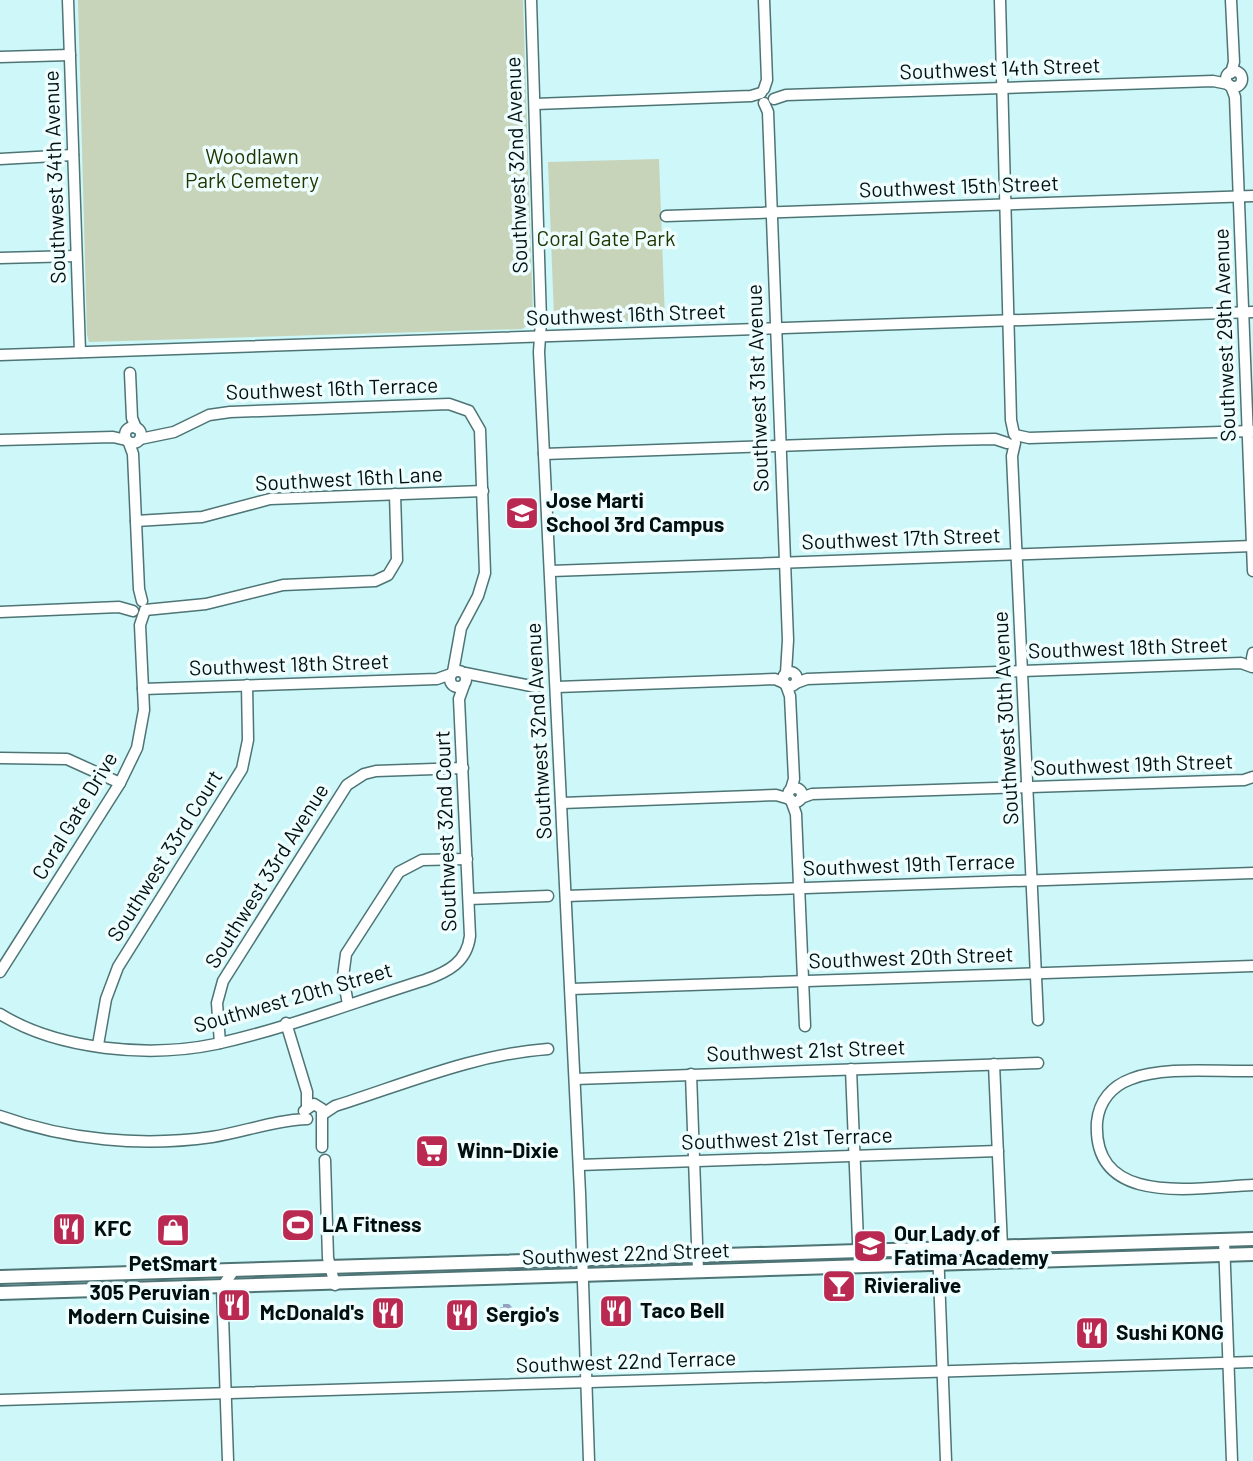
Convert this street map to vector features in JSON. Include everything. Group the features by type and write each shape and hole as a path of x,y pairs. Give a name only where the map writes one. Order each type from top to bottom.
{"main road":[{"name":"Southwest 22nd Street","path":"0,1278 1253,1239"},
{"path":"1002,1247 1002,1262"},
{"name":"Southwest 22nd Street","path":"0,1293 335,1285 1253,1254"},
{"path":"408,1282 412,1265"}],"street":[{"name":"Southwest 34th Avenue","path":"68,0 80,352"},
{"name":"Southwest 32nd Avenue","path":"531,0 544,454 579,1165 589,1461"},
{"name":"Southwest 31st Avenue","path":"764,0 774,328 805,1026"},
{"path":"1000,0 1011,439"},
{"name":"Southwest 29th Avenue","path":"1231,0 1238,78 1235,97 1238,196 1248,312 1253,570"},
{"path":"0,57 70,55"},
{"name":"Southwest 14th Street","path":"535,104 1217,81 1238,78"},
{"path":"0,159 74,155"},
{"name":"Southwest 15th Street","path":"666,216 1253,196"},
{"path":"0,258 76,256"},
{"name":"Southwest 16th Street","path":"0,355 1248,312"},
{"name":"Coral Gate Drive","path":"0,972 120,783 142,734 144,689 130,373"},
{"name":"Southwest 16th Terrace","path":"0,440 113,437 133,433 152,435 174,432 209,415 230,412 449,404 472,414 480,430 483,491"},
{"path":"544,454 1250,431"},
{"name":"Southwest 30th Avenue","path":"1011,439 1024,671 1038,1020"},
{"path":"483,491 485,573 478,596 461,628 457,655 459,679 536,687"},
{"name":"Southwest 16th Lane","path":"136,521 193,519 270,499 483,491"},
{"path":"0,612 206,604 283,585 366,583 388,575 394,569 397,555 395,494"},
{"name":"Southwest 17th Street","path":"551,570 1252,546"},
{"name":"Southwest 18th Street","path":"557,687 1252,663"},
{"name":"Southwest 18th Street","path":"144,689 459,679"},
{"name":"Southwest 32nd Court","path":"459,679 470,939 461,961"},
{"name":"Southwest 33rd Court","path":"98,1045 107,992 118,968 242,769 248,747 247,685"},
{"path":"0,758 67,759 120,783"},
{"name":"Southwest 33rd Avenue","path":"220,1043 217,1003 223,981 339,795 357,777 376,771 463,768"},
{"name":"Southwest 19th Street","path":"795,793 1251,780"},
{"path":"562,803 795,793"},
{"path":"348,1004 343,976 346,954 399,872 422,860 467,859"},
{"name":"Southwest 19th Terrace","path":"566,896 1253,873"},
{"path":"469,899 548,897"},
{"name":"Southwest 20th Street","path":"2,1018 55,1037 98,1045 159,1049 220,1043 434,977 461,961"},
{"name":"Southwest 20th Street","path":"570,989 1253,966"},
{"path":"286,1023 322,1147"},
{"path":"0,1116 62,1133 146,1141 214,1136 293,1119 482,1060 548,1049"},
{"name":"Southwest 21st Street","path":"575,1079 1038,1063"},
{"path":"994,1064 1002,1247"},
{"path":"851,1069 859,1266"},
{"path":"1253,1071 1152,1074 1127,1080 1111,1091 1102,1102 1097,1133 1109,1167 1133,1184 1161,1188 1253,1185"},
{"path":"691,1074 698,1271"},
{"name":"Southwest 21st Terrace","path":"579,1165 998,1152"},
{"path":"325,1160 328,1268 335,1285"},
{"path":"1224,1240 1232,1461"},
{"path":"938,1249 946,1461"},
{"path":"228,1461 222,1287 234,1270"},
{"name":"Southwest 22nd Terrace","path":"0,1401 1253,1362"}],"green space":[{"name":"Woodlawn Park Cemetery","path":"78,0 523,0 533,315 530,324 522,329 89,342"},
{"name":"Coral Gate Park","path":"659,159 665,320 558,323 554,316 548,162"}],"water":[{"path":"503,1304 509,1304 514,1309 510,1318 492,1315 492,1309 503,1307"}],"place":[{"name":"Jose Marti School 3rd Campus","path":"522,513"},
{"name":"Winn-Dixie","path":"432,1151"},
{"name":"LA Fitness","path":"298,1225"},
{"name":"KFC","path":"69,1229"},
{"name":"PetSmart","path":"173,1230"},
{"name":"Our Lady of Fatima Academy","path":"870,1246"},
{"name":"Rivieralive","path":"839,1286"},
{"name":"305 Peruvian Modern Cuisine","path":"234,1305"},
{"name":"Taco Bell","path":"616,1311"},
{"name":"McDonald's","path":"388,1313"},
{"name":"Sergio's","path":"462,1315"},
{"name":"Sushi KONG","path":"1092,1333"}]}
